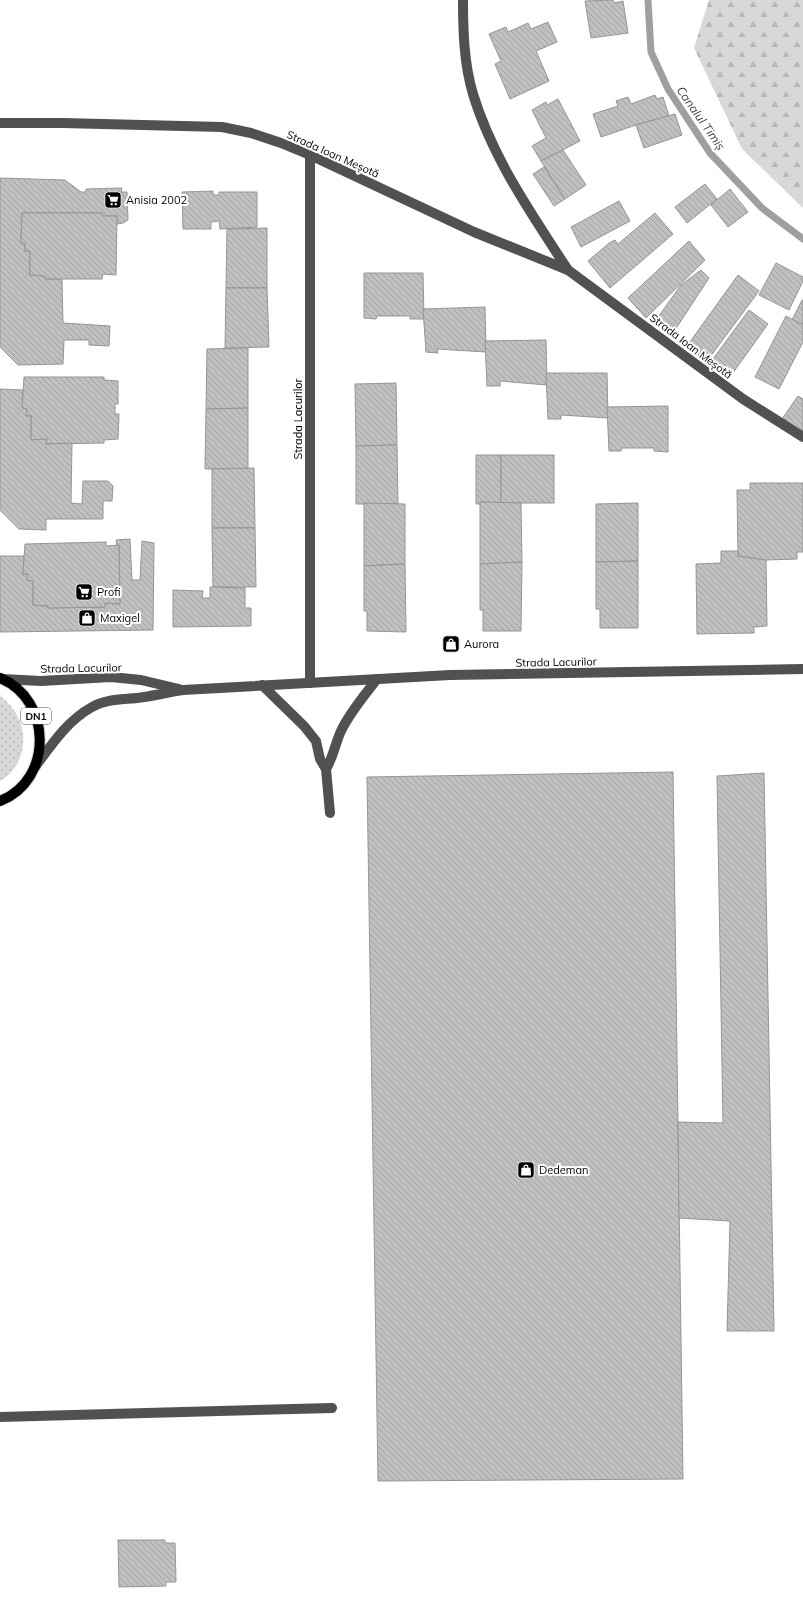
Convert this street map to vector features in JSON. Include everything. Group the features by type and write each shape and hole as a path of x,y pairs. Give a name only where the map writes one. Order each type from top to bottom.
{"main road":[{"name":"DN1","path":"1,678 15,686 25,697 33,709 39,723 41,738 40,752 35,767 22,786 1,801"}],"street":[{"name":"Strada Ioan Meșotă","path":"463,0 463,37 473,93 497,153 530,211 568,270"},
{"name":"Strada Ioan Meșotă","path":"0,123 222,127 251,133 310,155 474,232 568,270 743,399 803,437"},
{"name":"Strada Lacurilor","path":"310,155 310,683"},
{"name":"Strada Lacurilor","path":"35,767 55,739 80,715 93,706 111,700 143,697 183,690 450,675 803,669"},
{"name":"Strada Lacurilor","path":"1,678 41,681 111,677 141,680 183,690"},
{"path":"326,769 346,721 377,679"},
{"path":"262,685 310,733 319,750 320,759 326,769 330,813"},
{"path":"0,1417 332,1408"}],"green space":[{"path":"709,0 803,0 803,208 742,149 694,48"},
{"path":"0,696 10,705 17,715 23,738 22,751 18,762 11,772 0,781"}],"building":[{"path":"613,0 614,3 623,1 628,33 591,38 585,1"},
{"path":"548,22 557,42 536,51 549,81 510,99 495,64 501,61 489,34 506,27 508,32 528,23 531,29"},
{"path":"655,95 657,99 663,97 669,116 601,137 593,114 618,106 616,101 628,97 631,104"},
{"path":"558,99 580,141 541,161 532,146 546,138 532,110 546,102 547,105"},
{"path":"675,114 682,135 644,148 636,125"},
{"path":"563,150 586,185 565,199 541,161"},
{"path":"544,167 565,199 554,206 533,174"},
{"path":"0,178 65,180 81,192 86,192 86,189 122,188 121,192 127,192 128,220 123,223 117,224 117,216 103,216 102,213 22,213 21,243 25,243 25,251 30,251 30,275 45,276 45,279 62,279 63,323 110,326 109,346 89,345 89,340 64,340 63,364 18,365 0,347"},
{"path":"705,184 717,199 687,223 675,207"},
{"path":"730,189 748,212 728,227 711,205"},
{"path":"213,191 213,195 219,195 219,192 257,192 257,227 220,229 219,221 211,222 211,229 183,229 182,192"},
{"path":"619,201 630,221 581,247 571,227"},
{"path":"22,213 102,213 103,216 117,216 116,275 103,274 102,279 45,279 45,276 30,275 30,251 25,251 25,243 21,243"},
{"path":"655,213 673,234 610,288 588,261 609,243 615,240 618,244"},
{"path":"267,228 267,288 226,288 227,229"},
{"path":"689,241 705,260 646,318 628,298"},
{"path":"776,263 803,277 803,281 789,310 759,295"},
{"path":"701,270 709,278 673,333 656,320 681,285"},
{"path":"364,273 423,273 424,319 410,319 410,316 377,316 376,319 364,318"},
{"path":"738,275 759,291 707,361 687,346"},
{"path":"226,288 267,288 269,347 225,348"},
{"path":"803,300 803,325 792,320"},
{"path":"485,307 486,352 437,349 438,353 426,352 423,309"},
{"path":"749,310 768,324 730,377 710,363"},
{"path":"786,316 803,325 803,342 779,389 755,377"},
{"path":"546,340 547,385 500,381 500,386 487,386 485,341"},
{"path":"248,348 248,408 206,409 207,349"},
{"path":"546,373 607,373 608,418 561,415 561,419 548,419"},
{"path":"24,377 104,377 104,380 118,381 118,404 115,404 115,414 119,414 118,439 104,440 104,443 46,444 47,439 31,440 31,416 26,416 27,409 22,408"},
{"path":"396,383 397,445 356,446 355,384"},
{"path":"0,389 23,390 22,408 27,409 26,416 31,416 31,440 47,439 46,444 72,443 71,503 82,504 83,481 108,481 113,486 112,501 103,501 103,519 46,519 46,530 19,529 0,510"},
{"path":"798,396 803,399 803,433 782,419"},
{"path":"668,406 668,452 654,451 654,448 622,448 621,451 609,451 607,407"},
{"path":"248,408 248,469 205,469 206,409"},
{"path":"397,445 398,504 356,504 356,446"},
{"path":"476,455 501,455 501,503 480,502 480,504 476,504"},
{"path":"501,455 554,455 554,503 501,503"},
{"path":"254,468 255,528 212,528 212,469"},
{"path":"750,483 803,483 803,552 797,552 797,559 766,560 738,556 737,490 750,490"},
{"path":"480,502 521,503 522,562 480,564"},
{"path":"364,503 405,504 405,564 364,566"},
{"path":"638,503 638,561 596,562 596,504"},
{"path":"212,528 255,528 256,587 213,587"},
{"path":"130,539 132,580 140,580 142,541 154,543 153,630 0,632 0,556 24,556 23,574 28,574 27,580 33,581 33,605 48,606 48,608 105,607 105,603 120,604 119,545 117,546 116,540"},
{"path":"106,542 106,546 119,545 120,604 105,603 105,607 48,608 48,606 33,605 33,581 27,580 28,574 23,574 25,544"},
{"path":"721,551 738,551 738,556 766,560 767,626 754,627 754,633 697,634 696,564 721,563"},
{"path":"638,561 638,628 600,628 600,609 596,609 596,562"},
{"path":"522,562 521,631 483,631 483,610 480,610 480,564"},
{"path":"405,564 406,632 367,631 367,611 364,611 364,566"},
{"path":"210,587 245,588 245,608 251,608 251,626 173,627 173,590 203,591 202,598 210,598"},
{"name":"Dedeman","path":"673,772 683,1479 378,1481 367,777"},
{"path":"764,773 774,1331 727,1331 730,1221 679,1218 678,1122 723,1123 717,776"},
{"path":"118,1540 165,1540 165,1543 175,1543 176,1582 166,1582 166,1586 119,1587"}],"waterway":[{"name":"Canalul Timiș","path":"648,0 651,52 668,89 710,153 762,208 803,239"}],"place":[{"name":"Anisia 2002","path":"113,200"},
{"name":"Profi","path":"84,592"},
{"name":"Maxigel","path":"87,618"},
{"name":"Aurora","path":"451,644"},
{"name":"Dedeman","path":"526,1170"}]}
